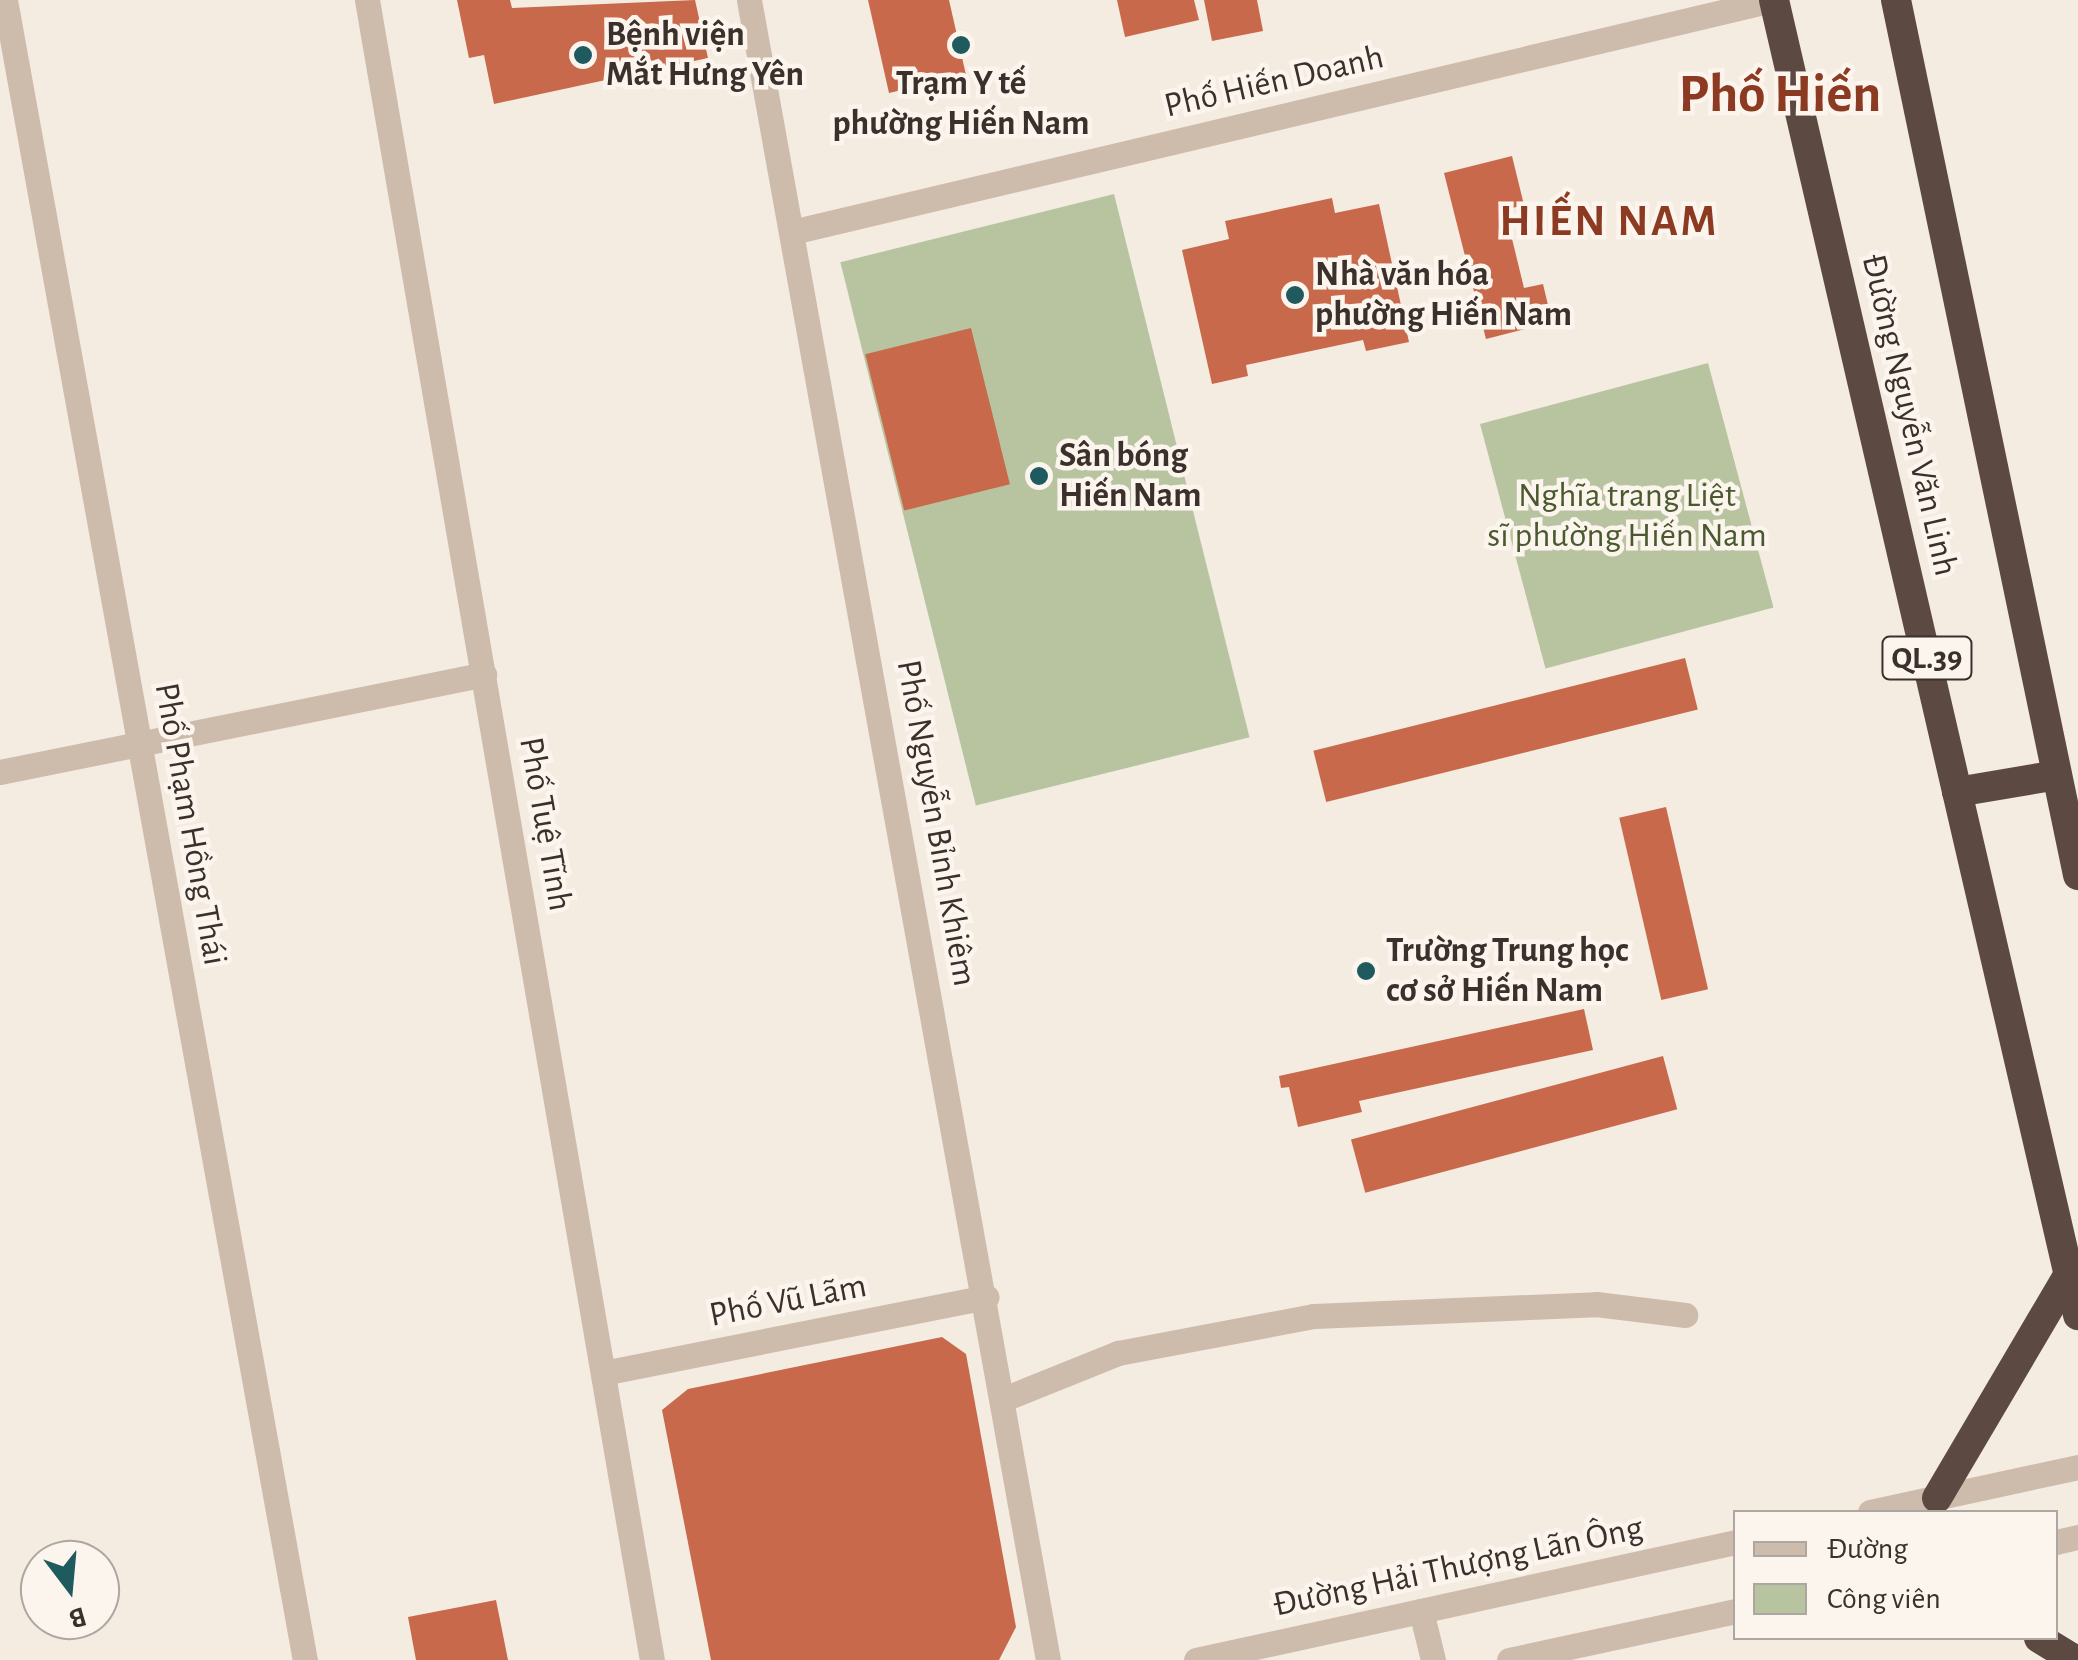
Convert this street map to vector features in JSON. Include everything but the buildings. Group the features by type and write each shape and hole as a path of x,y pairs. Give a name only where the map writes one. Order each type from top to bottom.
{"highway":[{"name":"Đường Nguyễn Văn Linh","path":"1774,0 2078,1315"},
{"name":"Đường Nguyễn Văn Linh","path":"1896,0 2078,876"},
{"path":"1957,792 2057,774"},
{"path":"1937,1498 2069,1274"},
{"path":"2042,1640 2075,1660"}],"street":[{"name":"Phố Phạm Hồng Thái","path":"5,0 305,1660"},
{"name":"Phố Tuệ Tĩnh","path":"367,0 652,1660"},
{"name":"Phố Nguyễn Bỉnh Khiêm","path":"749,0 1006,1398 1048,1660"},
{"name":"Phố Hiến Doanh","path":"792,232 1774,0"},
{"path":"0,772 484,674"},
{"name":"Phố Vũ Lãm","path":"603,1374 987,1297"},
{"path":"1006,1398 1118,1353 1314,1316 1596,1304 1685,1315"},
{"path":"1880,1510 2078,1467"},
{"name":"Đường Hải Thượng Lãn Ông","path":"1196,1660 1733,1543"},
{"path":"1421,1611 1434,1660"},
{"path":"1509,1660 1733,1612"}],"green space":[{"name":"Sân bóng Hiến Nam","path":"1114,194 1249,737 976,806 840,262"},
{"name":"Nghĩa trang Liệt sĩ phường Hiến Nam","path":"1708,363 1773,607 1546,668 1480,424"}],"place":[{"name":"Trạm Y tế phường Hiến Nam","path":"961,45"},
{"name":"Bệnh viện Mắt Hưng Yên","path":"583,55"},
{"name":"Nhà văn hóa phường Hiến Nam","path":"1295,295"},
{"name":"Sân bóng Hiến Nam","path":"1039,476"},
{"name":"Trường Trung học cơ sở Hiến Nam","path":"1366,971"}],"district":[{"name":"Phố Hiến","path":"1780,95"},
{"name":"HIẾN NAM","path":"1609,222"}]}
